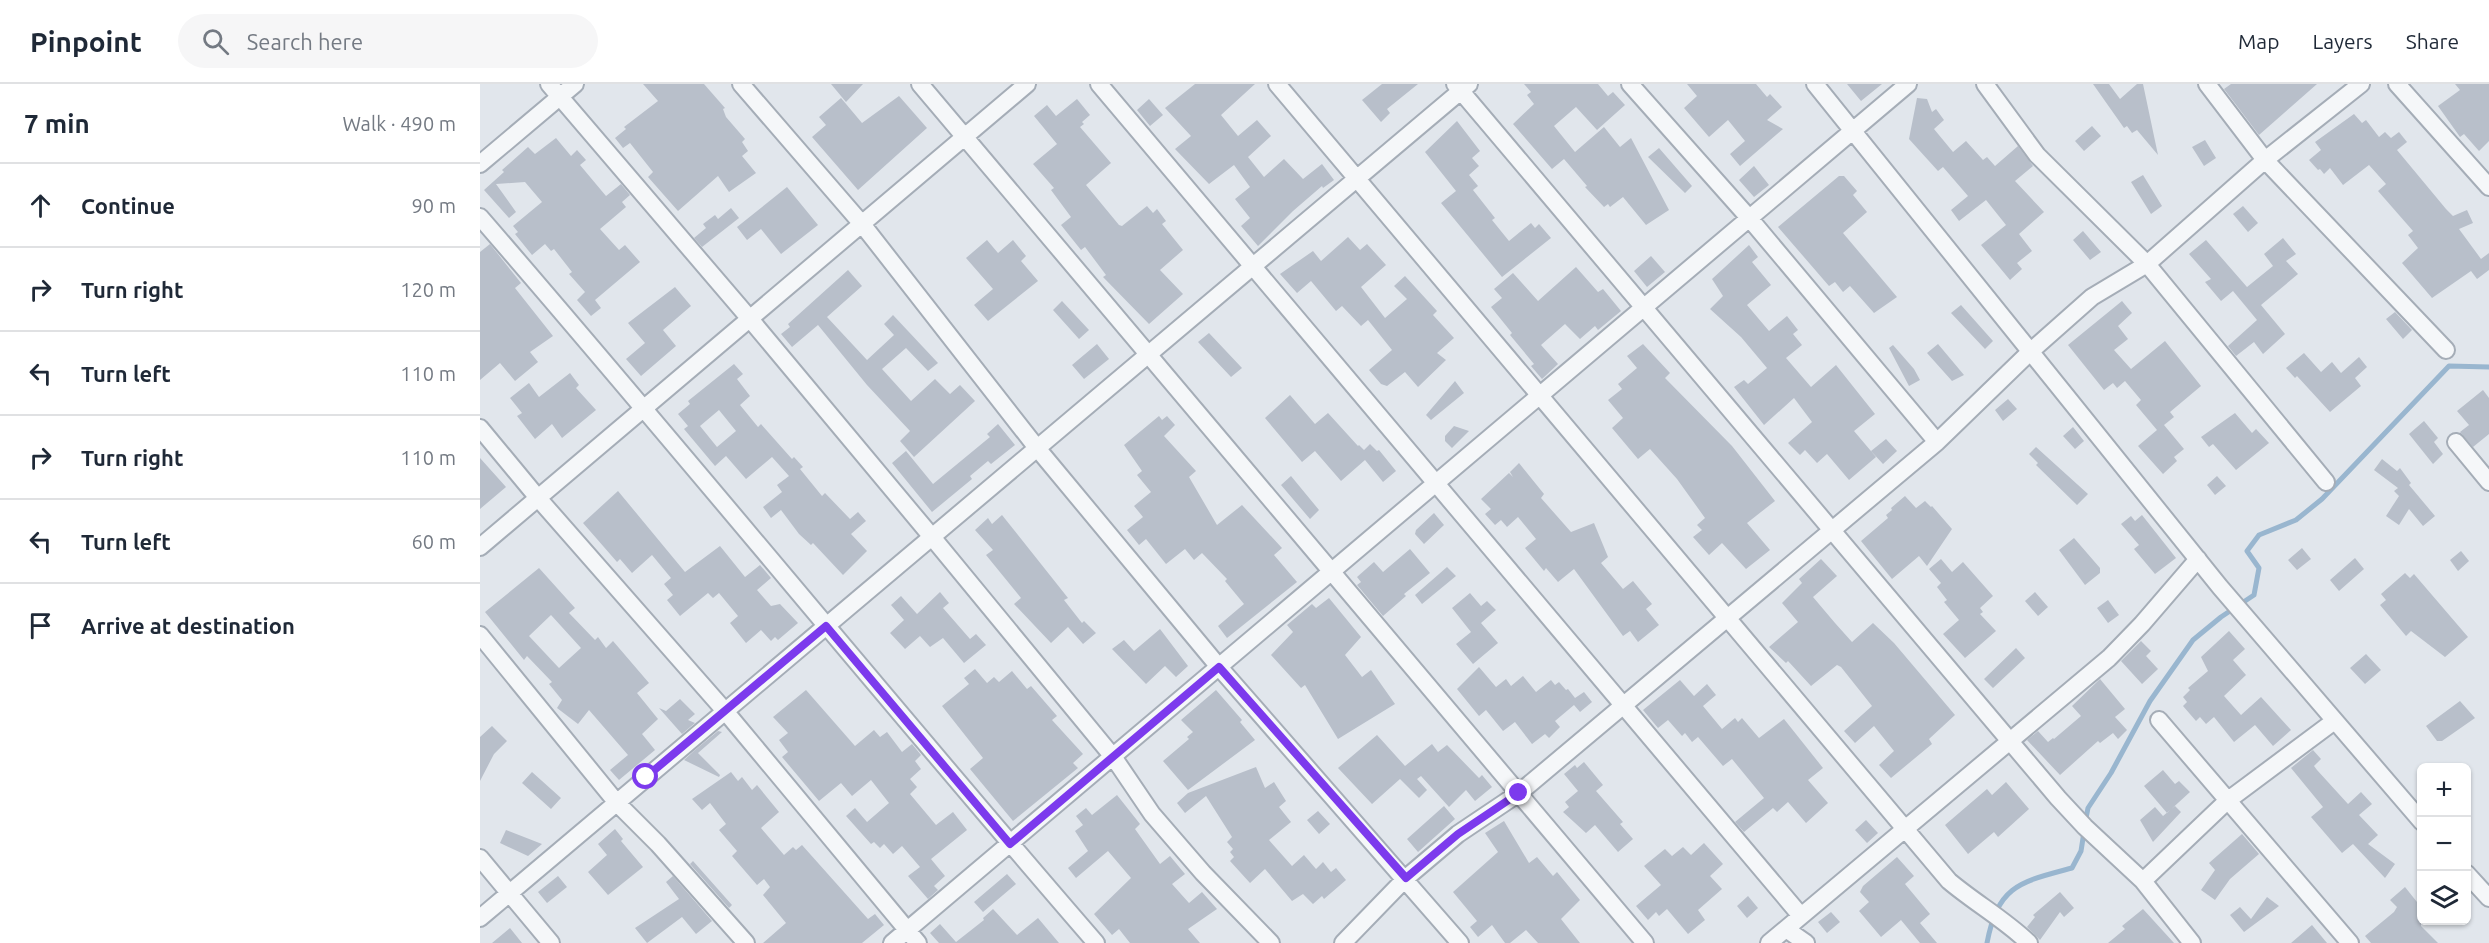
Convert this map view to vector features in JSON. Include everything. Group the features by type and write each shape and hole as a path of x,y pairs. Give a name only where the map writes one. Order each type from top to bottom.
{"street":[{"path":"549,84 932,537 1114,758 1152,814 1203,873 1271,943"},
{"path":"480,164 575,84"},
{"path":"741,84 862,224 1037,448 1219,667 1406,878 1460,943"},
{"path":"920,84 1645,943"},
{"path":"480,547 1028,84"},
{"path":"1099,84 1801,916"},
{"path":"1277,84 1949,881 1970,899 2007,922 2029,943"},
{"path":"1630,84 1749,219 1937,442"},
{"path":"1815,84 2198,558 2333,722 2417,817"},
{"path":"892,943 912,937 1010,844 1908,84"},
{"path":"1985,84 2037,155 2147,264 2326,482"},
{"path":"2207,84 2265,160 2446,350"},
{"path":"1343,943 1406,878 1458,834 1519,793 1937,442 2031,351 2092,297 2147,264 2265,160 2361,84"},
{"path":"2397,84 2489,187"},
{"path":"480,918 1357,179 1461,86 2010,740 2085,827 2143,881 2192,943"},
{"path":"480,217 645,408 826,626 1096,943"},
{"path":"480,429 725,711 912,937"},
{"path":"2456,442 2489,482"},
{"path":"1769,943 2109,658 2142,624 2198,558"},
{"path":"480,634 617,803 658,844 746,943"},
{"path":"2159,720 2350,943"},
{"path":"2143,881 2228,801 2333,722"},
{"path":"480,858 551,943"},
{"path":"2471,878 2489,898"},
{"path":"1786,929 1806,943"}],"building":[{"path":"643,84 704,84 725,108 723,109 726,117 745,139 742,142 748,151 742,156 756,173 729,192 718,176 678,211 648,177 653,172 630,143 623,148 615,138 626,129 624,127 658,101"},
{"path":"831,84 863,84 846,102"},
{"path":"1195,84 1255,84 1221,115 1238,136 1257,120 1271,136 1248,157 1264,177 1284,159 1303,179 1322,164 1334,180 1323,188 1322,186 1293,211 1258,246 1241,226 1250,218 1235,199 1250,187 1234,165 1209,184 1175,149 1191,136 1165,108"},
{"path":"1382,84 1418,84 1387,109 1390,113 1381,122 1362,100"},
{"path":"1524,84 1598,84 1608,96 1613,92 1625,105 1597,130 1576,107 1554,126 1575,152 1604,127 1620,147 1631,138 1669,210 1646,225 1623,197 1610,207 1608,204 1604,207 1564,159 1552,169 1513,124 1534,104 1527,95 1531,92"},
{"path":"1687,84 1756,84 1767,97 1770,94 1782,107 1767,120 1783,129 1740,166 1730,154 1745,141 1728,120 1709,137 1684,108 1697,96"},
{"path":"1847,84 1882,84 1861,101"},
{"path":"2093,84 2109,84 2120,99 2137,84 2143,84 2158,155 2137,130 2132,133 2127,126 2124,128"},
{"path":"2231,84 2317,84 2259,135 2224,89"},
{"path":"2455,84 2489,84 2489,141 2479,151 2464,134 2460,137 2438,106 2460,90"},
{"path":"899,96 927,128 858,190 812,137 826,125 819,117 841,98 862,123"},
{"path":"1917,98 1927,99 1932,112 1936,109 1944,120 1934,129 1953,152 1966,141 1983,160 1987,157 1995,166 2018,146 2033,166 2015,181 2044,212 2019,234 2032,251 2017,263 2022,269 2010,280 1981,245 2006,225 1986,200 1959,221 1951,210 1968,196 1943,167 1938,171 1909,139"},
{"path":"1077,99 1090,115 1080,127 1111,163 1086,185 1119,225 1122,226 1147,206 1153,213 1157,209 1166,221 1162,224 1183,250 1160,270 1183,294 1149,324 1103,277 1106,275 1085,247 1081,250 1061,225 1071,217 1051,190 1054,188 1033,164 1057,144 1034,116 1047,105 1056,116"},
{"path":"1149,99 1163,115 1150,126 1137,110"},
{"path":"2354,114 2362,123 2366,120 2379,137 2385,132 2391,138 2399,132 2407,142 2397,150 2446,209 2453,216 2467,210 2473,223 2459,229 2481,259 2489,253 2489,270 2477,279 2471,271 2432,298 2402,263 2418,248 2408,235 2413,231 2378,191 2386,184 2369,165 2343,185 2330,168 2324,174 2309,160 2321,150 2315,142"},
{"path":"1457,121 1480,151 1472,158 1479,166 1469,175 1478,186 1473,190 1495,218 1492,220 1509,241 1531,223 1535,228 1539,224 1551,238 1502,277 1441,203 1456,191 1425,152"},
{"path":"2092,126 2101,136 2084,151 2075,141"},
{"path":"556,138 571,156 577,150 586,160 580,165 606,196 621,184 630,195 622,202 626,207 600,229 619,250 625,245 640,262 595,300 601,308 591,316 577,300 585,292 569,274 572,272 554,249 551,251 545,244 532,255 515,234 518,232 513,226 542,202 525,182 496,184 516,212 509,218 484,190 528,147 535,154"},
{"path":"2205,140 2216,158 2204,166 2192,147"},
{"path":"1659,148 1692,186 1685,193 1648,157"},
{"path":"1754,166 1769,185 1754,197 1739,180"},
{"path":"2143,175 2162,206 2151,214 2131,182"},
{"path":"1839,176 1844,176 1857,191 1853,195 1867,212 1843,233 1897,297 1874,313 1850,286 1843,292 1835,282 1829,286 1778,227"},
{"path":"787,187 818,225 781,254 761,229 747,240 737,227"},
{"path":"2243,206 2258,223 2248,232 2233,214"},
{"path":"731,208 739,218 702,247 694,238 706,228 703,224 715,215 718,219"},
{"path":"2083,231 2101,252 2090,260 2073,240"},
{"path":"1348,237 1360,250 1367,244 1386,265 1361,287 1385,318 1407,299 1394,286 1405,276 1437,311 1433,315 1454,338 1437,353 1446,360 1418,387 1405,372 1387,386 1381,384 1369,370 1392,350 1368,320 1361,326 1342,306 1336,311 1311,281 1297,293 1280,274 1313,251 1321,261"},
{"path":"2283,238 2296,254 2286,261 2298,274 2261,305 2285,334 2263,354 2254,342 2236,356 2228,346 2257,320 2233,291 2221,301 2205,282 2211,279 2189,254 2206,240 2247,287 2273,266 2264,254"},
{"path":"987,240 998,253 1013,240 1026,256 1021,261 1038,281 988,321 974,305 993,289 966,258"},
{"path":"490,244 521,283 515,288 553,336 530,352 538,362 515,381 500,363 480,380 480,252"},
{"path":"1749,245 1758,257 1752,262 1771,285 1747,305 1769,331 1787,316 1798,330 1793,334 1802,345 1786,358 1811,387 1836,365 1875,414 1854,431 1876,457 1849,480 1827,454 1817,463 1805,450 1800,455 1788,443 1812,422 1794,398 1764,425 1734,387 1744,380 1748,384 1767,368 1741,337 1710,309 1723,296 1712,279"},
{"path":"1651,256 1665,272 1647,287 1634,271"},
{"path":"1576,267 1598,292 1603,289 1621,311 1598,330 1595,326 1580,339 1565,324 1541,345 1558,364 1542,379 1531,366 1534,364 1491,307 1502,298 1494,289 1513,273 1538,301"},
{"path":"848,270 862,286 827,317 867,360 894,335 884,324 893,315 938,363 928,371 906,348 882,369 911,401 935,379 950,394 960,385 975,401 914,457 900,441 910,431 867,385 818,325 792,347 781,334 790,327 788,324"},
{"path":"675,287 691,306 663,330 676,346 641,376 626,359 645,343 628,323"},
{"path":"1062,301 1089,330 1079,339 1053,310"},
{"path":"2122,301 2132,313 2118,326 2128,339 2114,350 2131,369 2165,341 2201,386 2170,412 2174,417 2164,425 2184,449 2174,457 2177,461 2163,474 2138,446 2157,430 2136,405 2141,400 2125,381 2117,388 2113,383 2104,390 2068,345"},
{"path":"1961,305 1993,341 1985,349 1951,313"},
{"path":"2395,312 2412,330 2403,339 2386,319"},
{"path":"1209,333 1242,368 1231,377 1198,342"},
{"path":"1097,344 1109,359 1084,379 1072,365"},
{"path":"1643,344 1670,373 1665,378 1732,446 1775,501 1747,523 1770,550 1746,569 1722,543 1709,555 1693,537 1702,530 1697,525 1705,518 1677,479 1650,449 1638,459 1612,428 1623,418 1608,400 1622,389 1618,384 1637,368 1627,356"},
{"path":"1938,344 1964,375 1952,381 1927,353"},
{"path":"1893,345 1914,369 1920,380 1909,386 1889,348"},
{"path":"2304,353 2321,372 2332,362 2341,373 2359,357 2367,367 2355,378 2361,386 2330,412 2297,376 2295,378 2286,368"},
{"path":"734,364 743,374 737,379 750,396 740,405 758,427 761,424 792,459 794,457 803,467 800,469 822,496 825,493 850,519 858,512 866,521 851,534 867,551 843,575 813,543 811,545 799,534 781,510 771,518 763,507 782,492 777,485 789,476 772,457 746,479 726,456 715,466 684,429 688,426 678,414 690,404 688,401","holes":["719,410 736,431 717,447 700,426"]},
{"path":"570,373 579,385 576,388 596,410 562,438 552,424 535,439 517,416 522,413 510,398 529,383 539,397"},
{"path":"1455,381 1464,393 1431,420 1426,415"},
{"path":"2483,390 2489,398 2489,434 2473,447 2460,432 2469,425 2457,411"},
{"path":"1290,395 1315,424 1328,413 1358,446 1364,450 1370,444 1377,451 1379,450 1396,471 1383,482 1365,460 1341,481 1315,451 1302,462 1265,418"},
{"path":"2008,399 2017,409 2003,421 1995,410"},
{"path":"2235,413 2252,433 2256,429 2269,443 2236,470 2213,444 2209,447 2201,437"},
{"path":"1159,416 1162,420 1167,416 1175,425 1164,436 1196,471 1189,477 1217,525 1242,505 1282,548 1274,555 1297,582 1227,638 1218,626 1244,604 1225,581 1227,579 1202,553 1194,560 1185,549 1166,564 1146,539 1139,545 1127,530 1143,517 1134,506 1151,492 1137,475 1142,471 1124,445"},
{"path":"2424,421 2438,438 2434,442 2443,454 2433,464 2409,434"},
{"path":"998,424 1015,445 991,464 988,461 970,476 972,479 932,512 892,463 906,451 933,484 990,437 987,434"},
{"path":"1454,426 1469,431 1452,448 1445,441 1445,436"},
{"path":"2073,427 2084,441 2075,449 2063,436"},
{"path":"1886,439 1897,451 1883,464 1871,451"},
{"path":"2036,447 2088,494 2077,505 2036,465 2038,463 2029,454"},
{"path":"480,458 506,487 480,509"},
{"path":"2382,459 2397,471 2400,468 2411,483 2409,485 2435,516 2423,526 2409,509 2399,525 2386,516 2399,496 2394,491 2398,488 2374,470"},
{"path":"1519,463 1544,494 1541,498 1571,532 1594,523 1608,557 1601,563 1623,589 1633,581 1652,604 1646,609 1659,625 1638,642 1630,631 1623,636 1574,569 1558,582 1546,568 1544,571 1525,548 1536,539 1518,517 1507,527 1501,520 1495,525 1485,514 1491,509 1481,499 1509,473 1513,477 1510,472"},
{"path":"1291,476 1319,510 1310,519 1281,485"},
{"path":"2217,476 2226,486 2215,495 2207,485"},
{"path":"618,491 685,572 720,546 745,577 760,565 771,578 757,590 771,606 780,604 798,623 778,640 775,637 771,641 761,630 746,643 730,623 738,616 719,593 713,598 708,593 680,616 667,600 673,595 664,584 671,578 652,555 632,573 620,559 617,562 583,523"},
{"path":"1905,496 1916,508 1925,501 1952,529 1927,566 1919,556 1892,579 1861,541 1888,518 1886,515 1892,510 1891,508"},
{"path":"1434,513 1444,525 1424,544 1415,534 1416,530"},
{"path":"1002,515 1068,598 1064,600 1082,623 1084,621 1096,633 1083,644 1068,627 1051,643 1014,604 1021,598 986,555 993,550 975,530 988,518 992,524"},
{"path":"2142,515 2176,558 2155,574 2134,549 2139,545 2121,524 2131,516 2135,521"},
{"path":"2074,538 2100,568 2100,573 2085,585 2059,550"},
{"path":"2302,548 2311,559 2297,570 2288,560"},
{"path":"1410,549 1430,573 1404,594 1406,596 1383,616 1357,585 1361,582 1357,577 1374,562 1383,572"},
{"path":"2461,551 2469,561 2458,571 2450,560"},
{"path":"2355,558 2364,569 2339,591 2330,580"},
{"path":"1821,559 1837,576 1813,597 1835,623 1852,642 1873,623 1894,643 1955,715 1929,739 1932,744 1891,778 1879,765 1894,751 1874,726 1855,743 1844,731 1872,706 1841,667 1837,665 1811,686 1788,661 1786,663 1769,647 1798,622 1782,603 1802,583 1799,579"},
{"path":"1941,559 1952,572 1963,562 1993,596 1980,608 1983,612 1980,614 1996,631 1965,658 1943,634 1959,620 1944,602 1947,600 1937,587 1941,583 1929,569"},
{"path":"1447,567 1456,576 1422,604 1415,595"},
{"path":"539,568 575,608 569,613 595,640 598,637 606,648 613,641 649,683 637,693 658,719 642,734 655,750 619,780 610,770 628,755 589,710 578,724 557,708 562,700 549,684 552,682 527,656 524,660 485,612","holes":["551,615 581,648 559,668 529,636"]},
{"path":"2405,573 2410,578 2414,574 2468,637 2445,657 2411,631 2406,636 2380,605 2386,600 2381,594"},
{"path":"940,592 949,603 943,608 970,639 976,634 986,645 964,663 943,638 930,647 920,636 905,649 890,633 904,620 891,605 901,596 917,614"},
{"path":"2035,592 2048,607 2038,616 2025,601"},
{"path":"1470,593 1481,606 1487,601 1496,610 1481,623 1498,643 1473,664 1456,644 1471,632 1452,608"},
{"path":"1329,598 1361,637 1345,655 1362,677 1371,670 1395,704 1338,739 1305,685 1301,688 1271,655 1293,632 1287,625 1312,604 1316,608"},
{"path":"2108,600 2119,615 2108,623 2097,608"},
{"path":"1160,629 1188,666 1176,677 1165,666 1146,684 1112,649 1124,640 1134,651"},
{"path":"2229,631 2245,649 2233,660 2246,675 2224,696 2241,715 2261,697 2291,730 2273,746 2255,725 2234,742 2214,717 2206,724 2200,717 2196,721 2183,706 2187,702 2183,697 2190,690 2188,688 2208,671 2201,657"},
{"path":"2141,641 2151,651 2146,656 2158,669 2142,684 2121,661"},
{"path":"2016,648 2025,658 1993,688 1984,679"},
{"path":"2366,654 2381,670 2365,684 2350,668"},
{"path":"1479,667 1496,687 1506,679 1511,686 1523,676 1536,692 1551,680 1555,685 1559,682 1575,698 1584,692 1592,702 1580,712 1574,705 1555,721 1560,727 1549,738 1545,734 1532,744 1515,722 1503,731 1486,710 1479,716 1457,689"},
{"path":"975,669 987,683 994,677 999,682 1012,671 1027,689 1031,686 1057,716 1052,720 1083,754 1073,763 1078,768 1013,821 970,769 983,758 942,706 969,684 964,678"},
{"path":"2100,679 2125,709 2115,717 2127,730 2118,739 2113,733 2100,743 2098,741 2060,775 2027,740 2038,731 2048,742 2054,739 2081,716 2072,706"},
{"path":"1680,680 1694,696 1707,684 1716,695 1703,706 1722,729 1735,718 1738,722 1742,718 1759,738 1784,719 1823,768 1808,780 1828,803 1806,823 1788,802 1777,812 1773,808 1744,832 1735,822 1764,798 1732,759 1723,766 1698,737 1692,742 1685,733 1682,736 1668,720 1658,728 1643,710"},
{"path":"806,690 855,746 874,730 880,737 887,732 902,752 912,744 921,755 915,761 921,769 910,779 917,787 910,794 936,825 953,812 967,830 931,859 945,876 934,886 938,890 928,899 908,876 920,867 902,846 893,854 884,844 880,848 874,842 871,844 846,816 855,808 867,822 889,803 871,780 852,796 841,783 819,801 782,757 788,752 779,740 788,733 773,717"},
{"path":"1216,690 1242,720 1240,722 1255,740 1188,790 1163,761 1189,739 1187,737 1193,732 1181,720"},
{"path":"680,699 695,714 688,720 695,723 682,734 659,708 666,711"},
{"path":"2460,701 2475,718 2442,741 2437,741 2426,726"},
{"path":"492,726 507,741 494,754 480,781 480,737"},
{"path":"718,731 722,732 698,753 695,750"},
{"path":"1377,735 1405,766 1432,744 1438,752 1447,745 1479,778 1482,775 1492,787 1475,801 1466,790 1449,807 1421,776 1417,779 1427,790 1419,798 1400,779 1372,804 1338,768"},
{"path":"695,750 720,775 719,777 684,760"},
{"path":"2313,750 2321,759 2314,766 2348,804 2361,792 2372,804 2359,815 2378,835 2368,844 2395,864 2385,878 2353,844 2342,853 2311,817 2323,807 2291,768"},
{"path":"1584,762 1603,785 1596,791 1623,822 1620,824 1633,839 1618,852 1595,825 1586,833 1563,812 1569,807 1565,802 1578,791 1564,774 1575,765 1577,768"},
{"path":"1256,767 1265,788 1274,782 1286,801 1279,807 1291,822 1269,840 1292,866 1304,855 1316,869 1323,862 1331,872 1336,868 1346,880 1324,899 1322,896 1313,904 1303,894 1292,901 1265,869 1250,883 1230,861 1234,857 1230,852 1233,849 1227,842 1232,837 1206,796 1185,813 1177,803 1188,793"},
{"path":"2163,770 2175,784 2179,781 2190,792 2167,813 2144,786"},
{"path":"532,772 561,798 551,809 522,783"},
{"path":"731,772 738,781 742,777 752,790 757,785 779,812 761,828 784,855 793,847 796,850 802,845 868,919 875,914 884,925 862,943 763,943 786,923 763,895 770,887 764,879 757,885 732,856 737,851 719,830 726,824 710,803 702,810 692,799"},
{"path":"2006,782 2029,809 1998,837 1994,832 1968,854 1945,825 1987,789 1992,795"},
{"path":"1117,795 1140,824 1135,829 1160,864 1170,856 1185,874 1172,884 1189,903 1202,892 1217,909 1188,929 1200,943 1130,943 1119,929 1112,935 1094,914 1131,878 1108,851 1076,878 1068,868 1088,851 1075,831 1083,825 1076,816 1086,808 1092,815"},
{"path":"1444,806 1455,819 1418,852 1407,839"},
{"path":"2175,806 2181,812 2153,842 2140,820 2155,807 2163,816"},
{"path":"1318,811 1330,824 1319,834 1307,820"},
{"path":"1866,820 1878,833 1867,843 1855,830"},
{"path":"1504,821 1529,863 1537,857 1553,876 1557,872 1580,900 1561,919 1580,943 1538,943 1526,930 1510,943 1505,943 1492,925 1478,937 1470,927 1477,921 1453,892 1498,852 1485,833"},
{"path":"615,829 623,839 621,841 643,867 608,895 588,872 607,855 598,844"},
{"path":"506,830 542,844 528,856 500,843"},
{"path":"2242,834 2259,854 2230,879 2215,900 2201,890 2215,870 2209,863"},
{"path":"1704,843 1723,864 1710,876 1722,889 1698,910 1705,920 1688,934 1667,909 1659,916 1656,912 1648,920 1636,906 1661,885 1644,866 1665,849 1672,856 1683,847 1691,855"},
{"path":"1897,857 1914,876 1905,884 1930,914 1920,923 1937,943 1920,943 1901,920 1881,937 1859,911 1869,902 1860,892 1863,886"},
{"path":"693,861 732,905 729,908 690,864"},
{"path":"1007,874 1016,884 983,912 974,902"},
{"path":"558,876 567,887 547,903 538,892"},
{"path":"673,876 712,921 696,934 682,917 647,943 635,928 679,899 666,882"},
{"path":"2405,887 2417,902 2417,925 2421,925 2438,943 2371,943 2365,936 2397,907 2390,900"},
{"path":"2060,892 2074,908 2064,917 2060,912 2040,940 2027,927 2035,917 2033,915"},
{"path":"1748,896 1758,908 1747,918 1737,906"},
{"path":"2267,897 2279,906 2244,932 2230,915 2240,907 2251,919"},
{"path":"993,909 1017,935 1038,918 1059,943 939,943 930,933 940,924 956,942 984,920 983,918"},
{"path":"2143,909 2174,943 2108,943 2125,929 2122,926"},
{"path":"1831,912 1840,922 1827,933 1818,922"},
{"path":"2312,925 2327,943 2291,943"},
{"path":"510,928 522,943 492,943"}],"waterway":[{"path":"2085,823 2088,808 2111,773 2150,701 2193,640 2221,617 2254,595 2259,568 2247,551 2259,535 2296,520 2322,499 2449,366 2489,367"},
{"path":"1987,943 1992,924 2005,897 2014,889 2038,877 2072,868 2081,851 2084,832"}],"route":[{"path":"646,777 826,626 1010,844 1219,667 1406,878 1458,834 1519,793"}]}
